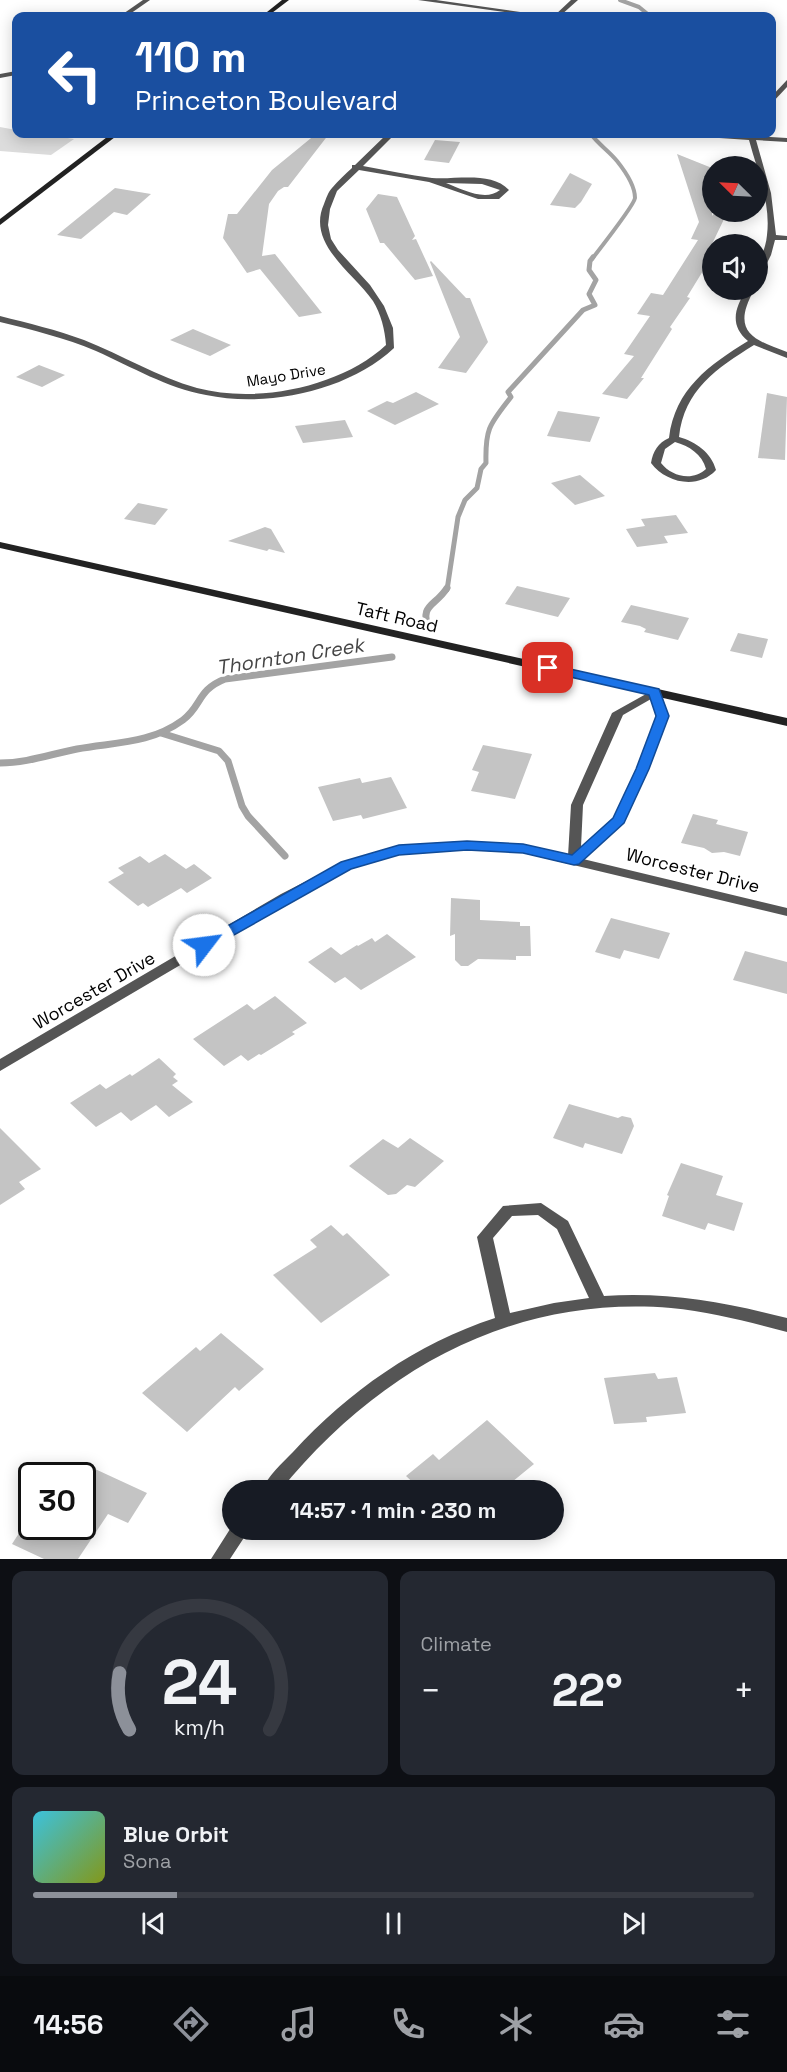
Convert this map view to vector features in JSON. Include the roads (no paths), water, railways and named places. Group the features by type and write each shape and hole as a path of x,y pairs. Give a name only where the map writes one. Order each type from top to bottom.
{"street":[{"path":"129,12 147,0"},
{"path":"270,12 286,0"},
{"path":"421,0 514,12"},
{"path":"562,12 575,0"},
{"path":"776,96 787,82"},
{"path":"0,223 110,138"},
{"name":"Mayo Drive","path":"0,319 86,344 205,393 237,396 279,393 328,385 381,358 391,346 387,321 377,300 326,240 323,224 327,202 339,183 387,138"},
{"path":"753,138 770,207 771,237 768,251"},
{"path":"770,138 787,140"},
{"path":"355,167 431,180 487,182 500,185 505,190 496,196 478,197 431,180"},
{"path":"771,237 787,238"},
{"path":"745,300 740,311 740,327 744,334 763,347 787,355"},
{"path":"674,439 677,416 684,402 722,362 754,341"},
{"path":"674,439 689,445 705,456 710,463 711,470 707,475 697,479 684,479 672,476 658,467 656,463 660,448 664,443 674,439"},
{"name":"Taft Road","path":"0,545 787,722"},
{"path":"655,692 662,716 643,769 619,820 574,860 577,805 618,713 655,692"},
{"name":"Worcester Drive","path":"0,1066 286,897 346,866 399,850 467,846 523,849 787,912"},
{"path":"504,1322 485,1237 508,1210 541,1209 563,1225 599,1302"},
{"path":"280,1480 342,1414 403,1369 457,1338 504,1322 599,1302 655,1301 712,1307 787,1325"},
{"path":"220,1559 233,1540"}],"waterway":[{"name":"Thornton Creek","path":"620,0 639,7 645,12"},
{"name":"Thornton Creek","path":"592,259 635,198 631,183 623,169 594,138"},
{"name":"Thornton Creek","path":"447,590 458,517 465,500 477,488 481,469 486,463 490,427 511,397 508,392 583,310 595,305 589,294 596,280 589,270 593,257"},
{"name":"Thornton Creek","path":"429,630 426,622 427,610 447,588"},
{"name":"Thornton Creek","path":"0,763 20,762 158,734 183,720 209,688 225,679 392,657"},
{"path":"161,733 219,751 228,761 242,806 248,816 285,856"}]}
